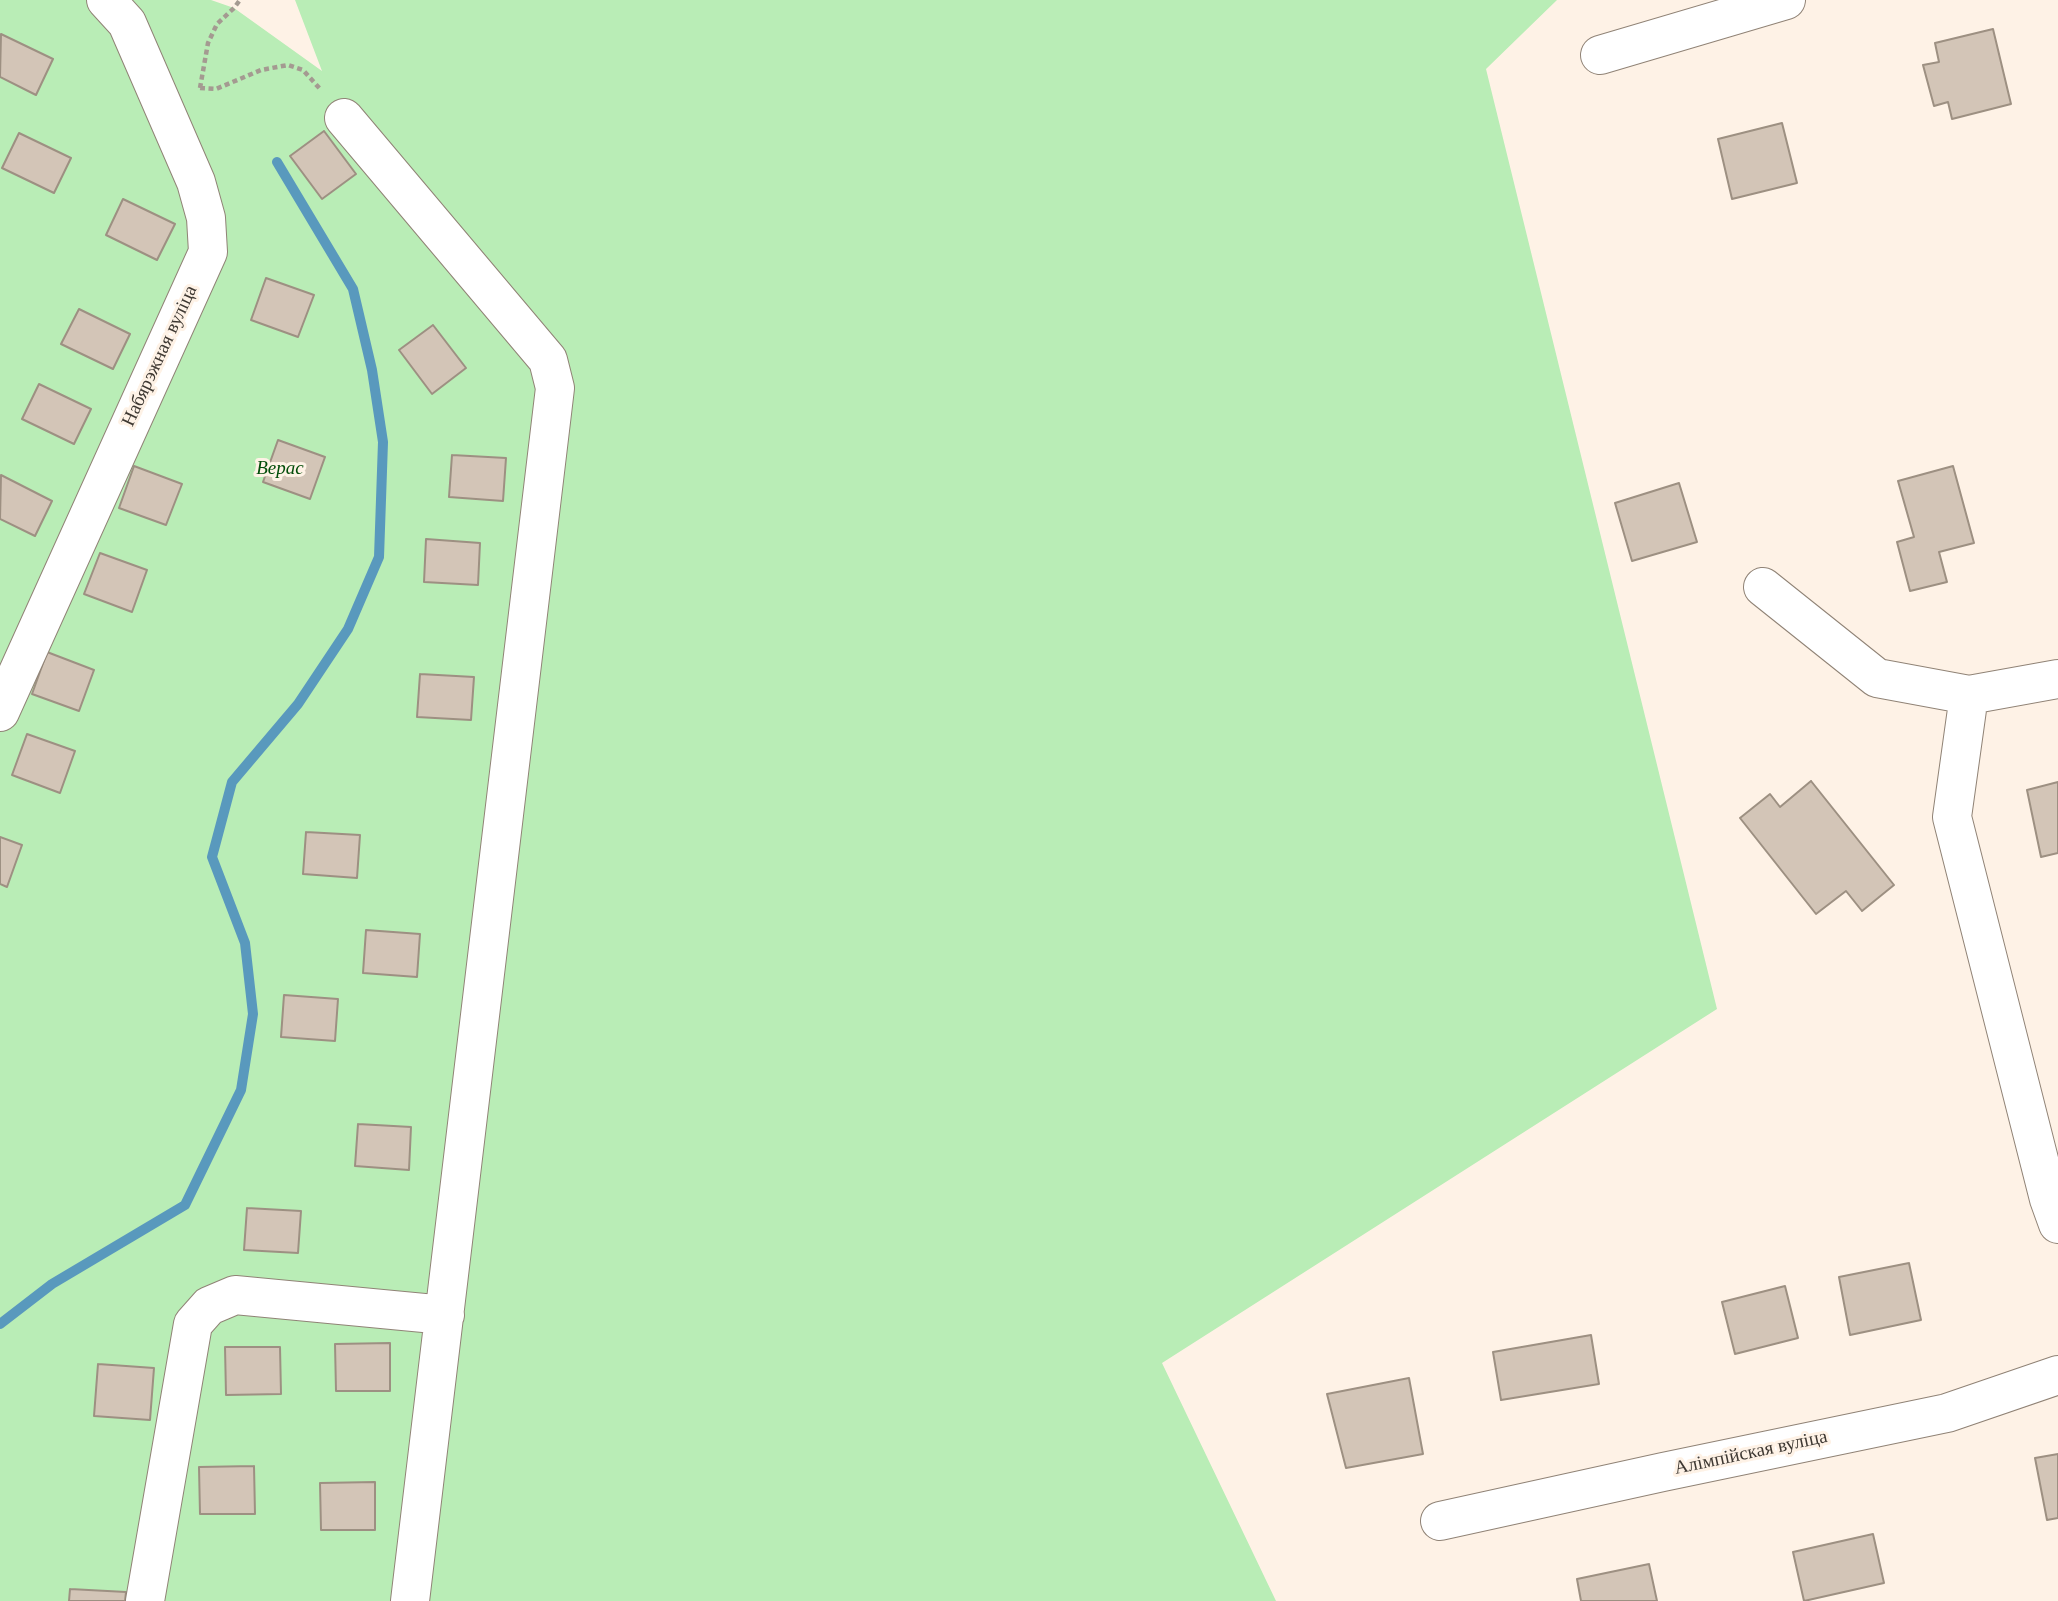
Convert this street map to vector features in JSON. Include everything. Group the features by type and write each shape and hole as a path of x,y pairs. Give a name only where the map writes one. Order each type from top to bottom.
{"street":[{"name":"Набярэжная вуліца","path":"0,712 208,252 206,218 196,183 127,23 106,0"},
{"path":"1600,55 1786,0"},
{"path":"344,118 548,360 555,388 410,1601"},
{"path":"1763,587 1877,678 1969,695 2058,679"},
{"path":"1969,695 1952,817 2049,1199 2058,1224"},
{"path":"145,1601 193,1324 209,1306 235,1295 445,1315"},
{"name":"Алімпійская вуліца","path":"1440,1521 1947,1413 2058,1375"}],"path":[{"path":"173,130 197,100 208,43 217,24 240,0"},
{"path":"200,88 216,89 261,70 288,65 303,70 344,118"}],"green space":[{"name":"Верас","path":"0,0 211,0 234,8 322,71 295,0 1557,0 1486,69 1717,1009 1162,1363 1276,1601 0,1601"}],"building":[{"path":"1993,29 2011,104 1952,119 1948,102 1934,106 1923,65 1939,62 1935,43"},
{"path":"1,34 53,59 36,95 0,77"},
{"path":"1782,123 1797,183 1732,199 1718,139"},
{"path":"324,131 356,174 322,199 290,156"},
{"path":"19,133 71,158 54,193 2,168"},
{"path":"123,199 175,224 157,260 106,235"},
{"path":"266,278 314,295 298,337 251,320"},
{"path":"79,309 130,334 113,369 61,344"},
{"path":"433,325 466,368 432,394 399,350"},
{"path":"39,384 91,409 74,444 22,419"},
{"path":"278,440 325,457 310,499 263,482"},
{"path":"452,455 506,458 503,501 449,497"},
{"path":"134,466 182,484 166,525 119,508"},
{"path":"1953,466 1974,543 1939,552 1947,582 1910,591 1897,542 1914,537 1898,481"},
{"path":"1,475 52,501 35,536 0,519"},
{"path":"1679,483 1697,542 1632,561 1615,503"},
{"path":"426,539 480,543 478,585 424,582"},
{"path":"100,553 147,570 132,612 84,594"},
{"path":"47,652 94,670 79,711 32,694"},
{"path":"420,674 474,677 471,720 417,717"},
{"path":"27,734 75,751 60,793 12,775"},
{"path":"1811,781 1894,885 1862,911 1846,891 1816,914 1740,818 1770,794 1780,807"},
{"path":"2058,782 2058,853 2041,857 2027,790"},
{"path":"306,832 360,835 357,878 303,874"},
{"path":"0,837 22,845 7,887 0,884"},
{"path":"366,930 420,934 417,977 363,973"},
{"path":"284,995 338,999 335,1041 281,1037"},
{"path":"358,1124 411,1127 409,1170 355,1166"},
{"path":"247,1208 301,1211 298,1253 244,1250"},
{"path":"1909,1263 1921,1320 1850,1335 1839,1277"},
{"path":"1785,1286 1798,1338 1735,1354 1722,1302"},
{"path":"1591,1335 1599,1384 1501,1400 1493,1352"},
{"path":"390,1343 390,1391 336,1391 335,1344"},
{"path":"225,1347 280,1347 281,1394 226,1395"},
{"path":"98,1364 154,1368 150,1420 94,1416"},
{"path":"1409,1378 1423,1454 1346,1468 1327,1394"},
{"path":"2058,1454 2058,1518 2047,1520 2035,1458"},
{"path":"254,1466 255,1514 200,1514 199,1467"},
{"path":"375,1482 375,1530 321,1530 320,1483"},
{"path":"1873,1534 1884,1583 1804,1601 1793,1552"},
{"path":"1649,1564 1657,1601 1581,1601 1577,1579"},
{"path":"70,1589 126,1592 125,1601 69,1601"}],"waterway":[{"path":"0,1324 52,1284 185,1205 241,1090 253,1014 245,943 212,857 232,782 298,704 348,629 379,557 383,442 372,370 353,289 277,162"}]}
